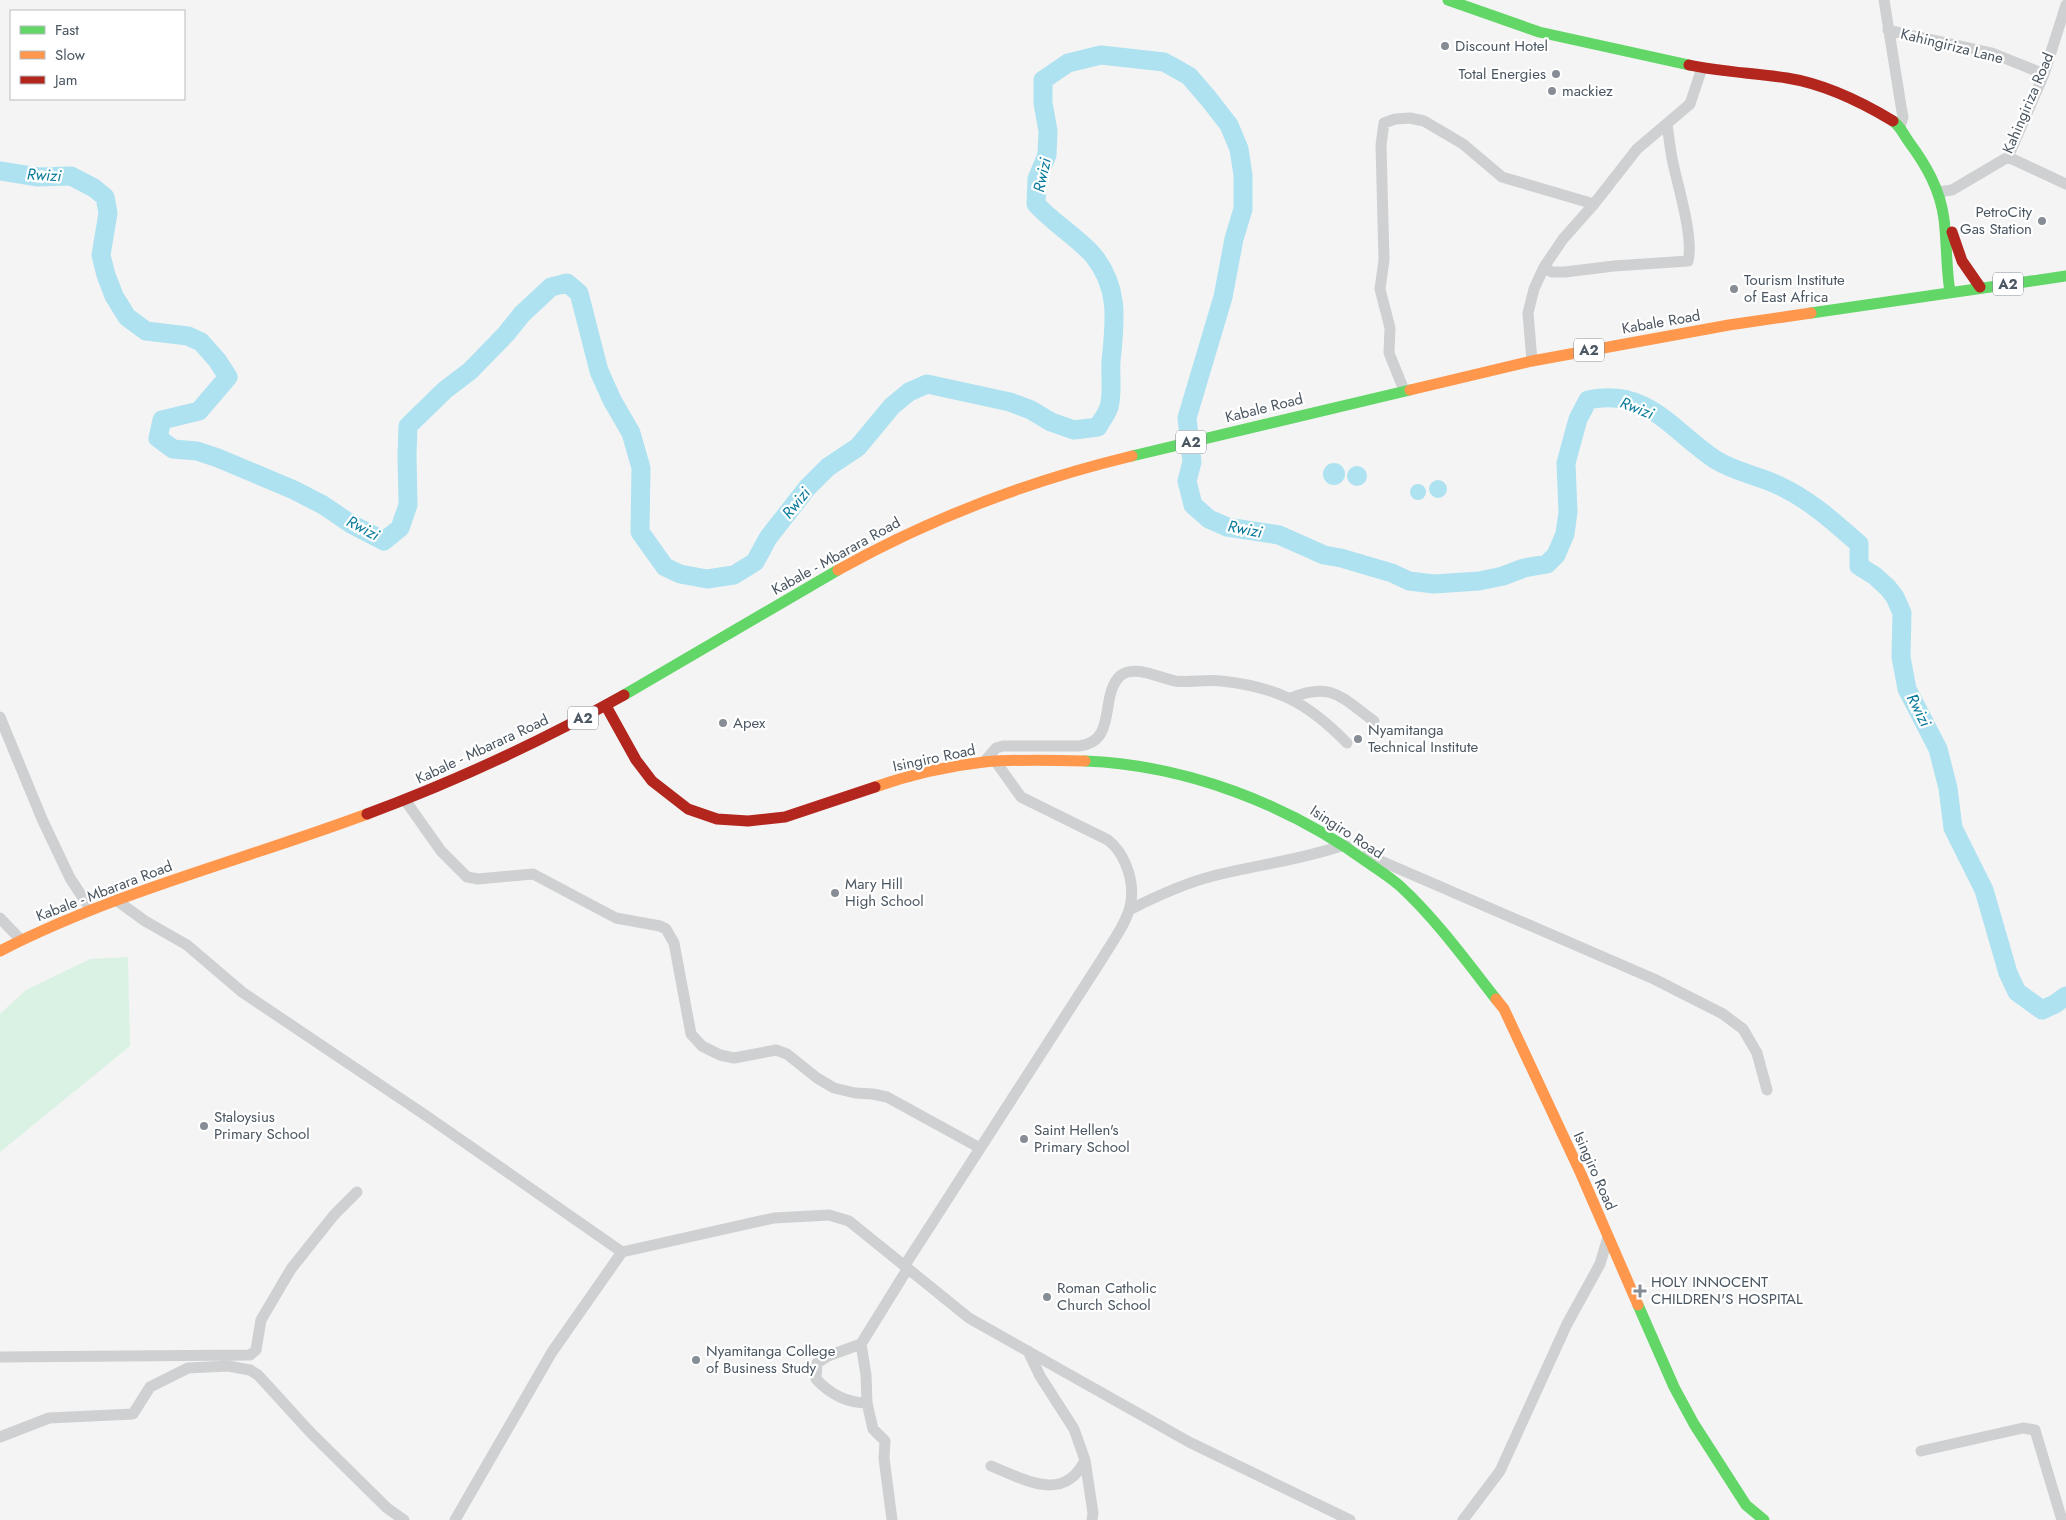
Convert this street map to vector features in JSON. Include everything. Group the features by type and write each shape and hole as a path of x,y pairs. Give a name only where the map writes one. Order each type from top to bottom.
{"main road":[{"path":"1448,0 1539,32 1702,68 1741,72 1774,72 1816,78 1861,93 1904,123 1927,155 1939,176 1950,292"},
{"path":"1941,192 1955,244 1970,276 1980,288"},
{"path":"1919,296 1936,282 1946,253"},
{"name":"Kabale Road","path":"1149,452 1532,361 1729,325 2066,276"},
{"name":"Kabale - Mbarara Road","path":"0,951 21,940 116,900 201,869 338,825 405,800 512,754 606,706 872,551 941,517 1033,483 1149,452"},
{"name":"Isingiro Road","path":"606,706 636,760 652,781 670,797 688,809 717,819 748,821 785,817 883,784 940,770 984,762 1052,760 1104,762 1161,770 1217,786 1288,812 1344,846 1400,886 1449,940 1504,1009 1682,1402 1746,1505 1764,1520"}],"street":[{"path":"1884,0 1901,121"},
{"name":"Kahingiriza Road","path":"1941,192 1952,190 2008,157 2044,74 2066,5"},
{"name":"Kahingiriza Lane","path":"1888,30 1992,53 2044,74"},
{"path":"1532,361 1528,313 1534,289 1544,267 1563,238 1594,204 1637,149 1690,104 1702,68"},
{"path":"1404,390 1389,353 1390,328 1380,289 1384,254 1381,145 1384,123 1395,119 1410,118 1424,121 1463,144 1502,177 1594,204"},
{"path":"1544,267 1552,272 1566,272 1614,266 1688,261 1690,254 1686,225 1666,124"},
{"path":"2008,157 2066,184"},
{"path":"984,762 996,748 1002,746 1079,746 1096,741 1102,731 1116,683 1121,676 1140,672 1175,681 1219,680 1262,687 1291,698 1328,724 1347,743"},
{"path":"1291,698 1320,690 1335,692 1374,721"},
{"path":"0,717 42,819 70,878 91,910"},
{"path":"892,1520 884,1458 885,1441 873,1429 867,1403 862,1344 906,1267 1102,959 1131,908 1133,882 1122,855 1116,846 1108,840 1021,797 996,762"},
{"path":"405,800 441,851 467,877 478,879 533,874 616,918 660,926 666,929 674,942 691,1034 702,1046 720,1055 734,1058 776,1050 787,1054 817,1078 834,1088 887,1097 980,1148"},
{"path":"1131,908 1164,893 1211,876 1322,853 1344,846 1654,979 1723,1014 1743,1030 1757,1052 1767,1090"},
{"path":"116,900 145,921 187,945 242,992 428,1117 622,1252"},
{"path":"0,918 21,940"},
{"path":"0,1357 250,1355 256,1350 261,1320 291,1269 334,1215 358,1192"},
{"path":"454,1520 552,1352 622,1252 774,1218 829,1215 849,1221 969,1318 1189,1442 1350,1520"},
{"path":"1463,1520 1500,1471 1567,1324 1600,1264 1608,1237"},
{"path":"862,1344 828,1356 817,1363 816,1379 825,1389 842,1399 857,1403 867,1403"},
{"path":"1028,1351 1040,1376 1074,1429 1085,1460 1093,1513 1092,1520"},
{"path":"0,1437 49,1418 134,1414 150,1387 188,1368 239,1367 250,1370 258,1375 318,1440 387,1508 404,1520"},
{"path":"1921,1451 2023,1428 2035,1430 2062,1520"},
{"path":"992,1466 1041,1485 1056,1486 1069,1479 1081,1469 1085,1460"}],"green space":[{"path":"128,957 130,1046 0,1152 0,1014 26,990 90,959"}],"water":[{"path":"1334,463 1342,466 1345,474 1342,482 1334,485 1326,482 1323,474 1326,466"},
{"path":"1357,466 1364,469 1367,476 1364,483 1357,486 1350,483 1347,476 1350,469"},
{"path":"1438,480 1444,483 1447,489 1444,495 1438,498 1432,495 1429,489 1432,483"},
{"path":"1415,484 1421,484 1426,489 1424,498 1415,500 1410,495 1410,489"}],"waterway":[{"name":"Rwizi","path":"0,171 38,177 71,176 94,188 105,197 108,213 101,255 114,296 127,317 146,331 188,336 201,342 217,360 228,377 199,411 162,420 158,438 173,449 197,451 218,458 294,490 384,541 400,528 408,505 408,426 445,390 470,371 506,334 522,314 551,287 567,283 579,293 599,371 612,400 631,433 641,468 640,532 665,567 680,574 707,579 734,575 755,562 768,538 807,488 828,467 858,447 892,406 909,392 927,384 1010,402 1031,410 1051,422 1074,430 1098,427 1108,410 1111,396 1111,361 1114,333 1112,293 1102,267 1093,255 1036,204 1037,179 1047,155 1048,131 1043,103 1043,80 1068,63 1101,55 1164,62 1189,76 1229,125 1239,149 1243,175 1243,209 1234,239 1223,297 1187,418 1192,462 1187,481 1193,505 1209,519 1227,527 1279,535 1324,555 1392,573 1409,581 1434,584 1479,581 1503,576 1524,568 1547,564 1556,555 1565,534 1568,512 1566,463 1578,419 1588,400 1609,398 1627,400 1644,406 1672,425 1716,460 1731,468 1772,483 1801,498 1859,544 1859,566 1875,576 1888,588 1895,597 1902,613 1901,657 1907,689 1938,749 1948,788 1953,828 1984,890 2008,973 2017,992 2042,1010 2066,996"}],"traffic: fast":[{"path":"1448,0 1539,32 1689,65"},
{"path":"1893,121 1900,128 1921,160 1936,188 1944,219 1950,292"},
{"path":"1811,313 2066,276"},
{"path":"1132,456 1410,390"},
{"path":"624,695 838,570"},
{"path":"1085,761 1161,770 1198,780 1270,806 1305,823 1338,843 1400,886 1438,926 1496,999"},
{"path":"1638,1305 1674,1387 1694,1424 1746,1505 1764,1520"}],"traffic: slow":[{"path":"1410,390 1532,361 1729,325 1811,313"},
{"path":"838,570 909,534 981,503 1055,477 1132,456"},
{"path":"875,787 929,772 984,762 1022,760 1085,761"},
{"path":"0,951 44,930 135,893 367,814"},
{"path":"1496,999 1504,1009 1581,1174 1638,1305"}],"traffic: jam":[{"path":"1689,65 1787,78 1815,84 1855,100 1893,121"},
{"path":"1952,232 1962,261 1980,287"},
{"path":"367,814 433,788 498,759 624,695"},
{"path":"606,706 636,760 652,781 688,809 717,819 748,821 785,817 875,787"}],"place":[{"name":"Discount Hotel","path":"1445,46"},
{"name":"Total Energies","path":"1556,74"},
{"name":"mackiez","path":"1552,91"},
{"name":"PetroCity Gas Station","path":"2042,221"},
{"name":"Tourism Institute of East Africa","path":"1734,289"},
{"name":"Apex","path":"723,723"},
{"name":"Nyamitanga Technical Institute","path":"1358,739"},
{"name":"Mary Hill High School","path":"835,893"},
{"name":"Staloysius Primary School","path":"204,1126"},
{"name":"Saint Hellen's Primary School","path":"1024,1139"},
{"name":"HOLY INNOCENT CHILDREN'S HOSPITAL","path":"1640,1291"},
{"name":"Roman Catholic Church School","path":"1047,1297"},
{"name":"Nyamitanga College of Business Study","path":"696,1360"}]}
